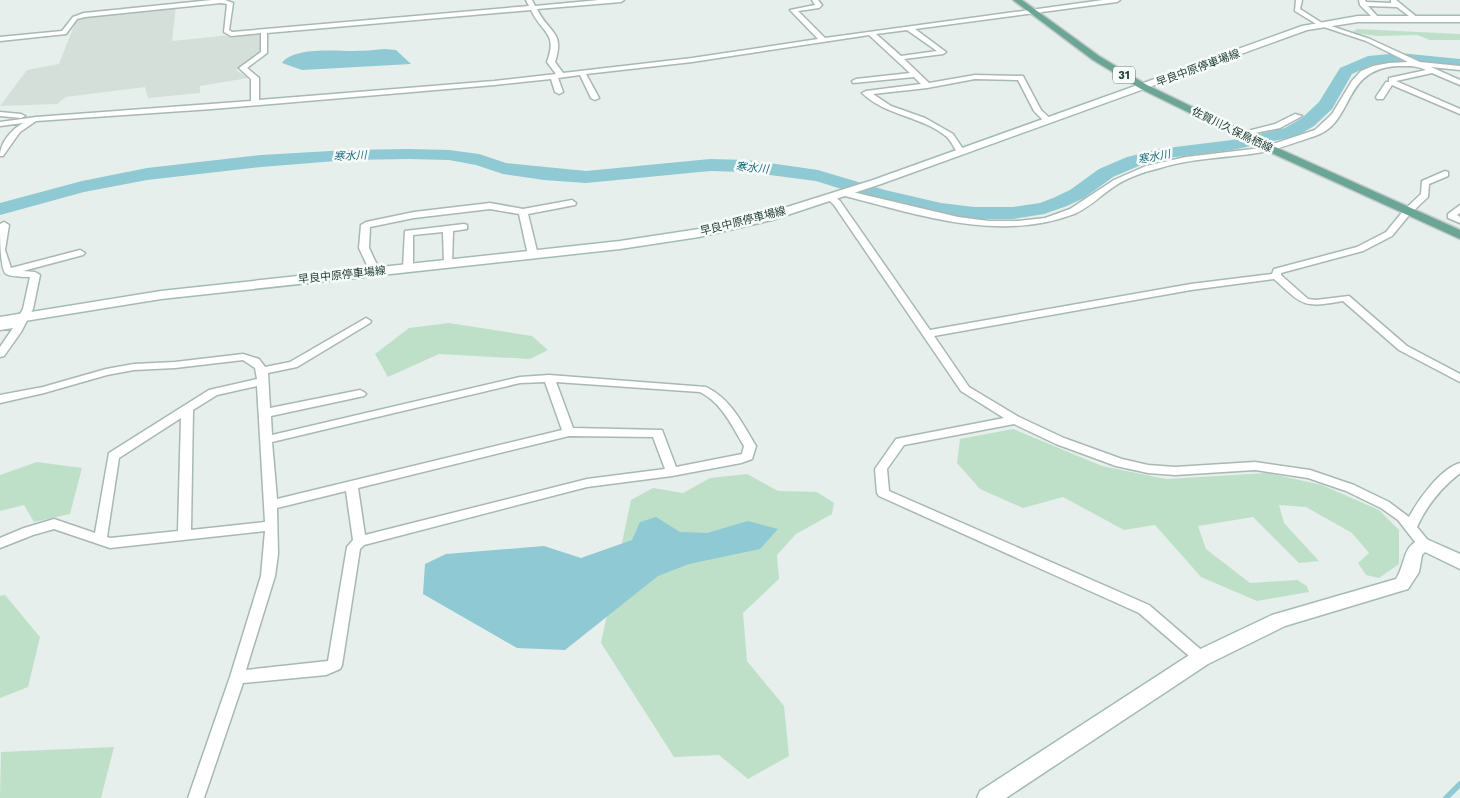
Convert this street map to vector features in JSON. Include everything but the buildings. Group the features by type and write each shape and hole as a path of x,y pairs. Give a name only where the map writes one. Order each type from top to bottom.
{"main road":[{"name":"佐賀川久保鳥栖線","path":"1017,0 1102,62 1144,87 1269,148 1460,235"},
{"name":"早良中原停車場線","path":"0,321 21,320 161,295 620,245 699,232 768,217 877,182 1320,24 1376,18 1460,19"},
{"path":"988,798 1201,658 1279,620 1402,584 1410,572 1414,552 1424,544 1460,562"}],"street":[{"path":"138,10 141,0"},
{"path":"529,0 538,18 555,39 555,50 551,62 557,76 559,92"},
{"path":"0,40 64,32 68,29 74,18 84,15 226,1 230,3 227,33 621,0"},
{"path":"815,0 819,6 793,10 823,40"},
{"path":"1079,0 1086,4"},
{"path":"0,124 36,119 494,83 692,60 870,33 1118,0"},
{"path":"1299,0 1300,2 1296,10 1320,24 1368,40 1460,83"},
{"path":"1392,0 1415,18"},
{"path":"1362,2 1398,5"},
{"path":"1362,2 1376,18"},
{"path":"899,58 943,52 909,28"},
{"path":"255,103 254,78 243,68 264,53 264,31"},
{"path":"870,33 927,86"},
{"path":"844,193 907,211 970,222 1016,223 1046,219 1072,211 1125,177 1162,164 1269,148 1318,132 1344,104 1356,79 1364,72 1387,65 1417,64 1460,68"},
{"path":"1393,83 1392,80 1430,70"},
{"path":"582,72 595,98"},
{"path":"856,81 916,75"},
{"path":"961,152 950,136 922,120 888,108 866,93 927,86 975,77 1020,78 1038,111 1049,121"},
{"path":"1380,97 1388,84 1393,83 1460,112"},
{"path":"0,114 36,119"},
{"path":"1240,134 1289,123 1298,116"},
{"path":"0,154 17,130 36,119"},
{"path":"1276,276 1277,271 1360,249 1389,234 1425,195 1425,183 1445,174"},
{"path":"830,197 837,203 965,389 1015,420 1060,441 1120,463 1175,471 1255,466 1310,474 1350,488 1385,505 1411,527 1424,544"},
{"path":"372,272 372,265 364,248 366,225 414,215 490,206 523,212 572,203"},
{"path":"1460,208 1451,216 1460,220"},
{"path":"523,212 532,255"},
{"path":"4,225 0,250 8,272"},
{"path":"408,268 408,233 464,227"},
{"path":"448,229 449,264"},
{"path":"8,272 80,253"},
{"path":"0,354 28,309 34,275 8,272"},
{"path":"927,334 1191,287 1276,276 1306,301 1316,303 1344,298 1403,348 1460,379"},
{"path":"0,327 21,320"},
{"path":"100,540 113,456 213,392 293,365 366,321"},
{"path":"0,398 44,390 106,372 134,367 175,365 243,357 259,364 262,376 272,526 268,576 237,677 196,798"},
{"path":"237,677 326,669 335,665 354,547 360,541 588,483 672,472 741,459 748,456 750,446 716,396 702,389 549,378 520,380 266,440"},
{"path":"549,378 569,432"},
{"path":"264,413 360,394"},
{"path":"184,535 187,409"},
{"path":"1015,420 900,442 882,469 884,493 1144,609 1201,658"},
{"path":"271,505 569,432 658,433 672,472"},
{"path":"1411,527 1415,515 1429,496 1448,475 1460,467"},
{"path":"1448,475 1460,482"},
{"path":"351,485 360,541"},
{"path":"0,543 29,530 54,524 110,543 272,526"}],"shaded area":[{"path":"176,6 172,41 260,32 260,53 236,70 248,78 200,86 200,93 148,98 145,87 66,97 57,104 0,106 27,70 59,64 77,18 86,15"}],"green space":[{"path":"1357,29 1460,34 1460,40 1430,40 1417,35 1378,36 1351,33"},
{"path":"449,323 532,336 548,350 530,359 439,354 388,377 375,354 409,328"},
{"path":"1013,429 1102,466 1166,479 1268,473 1322,485 1379,510 1399,530 1399,564 1379,578 1366,575 1358,563 1369,553 1352,533 1306,507 1279,505 1284,523 1319,561 1299,563 1253,517 1198,526 1206,549 1250,583 1297,580 1307,586 1309,592 1257,601 1201,577 1155,525 1124,530 1063,497 1023,508 980,489 957,463 960,439"},
{"path":"37,462 82,468 70,514 34,522 24,505 0,511 0,475"},
{"path":"747,474 778,491 817,492 834,503 832,514 796,534 777,555 779,579 743,613 747,661 784,706 789,756 748,779 719,755 674,757 601,643 631,500 653,488 683,493 710,478"},
{"path":"5,595 40,637 28,687 0,698 0,596"},
{"path":"114,747 101,798 0,798 1,752"}],"water":[{"path":"396,50 411,64 302,70 282,63 295,54 305,52"},
{"path":"656,517 680,532 707,533 748,521 778,529 760,549 689,564 658,576 565,650 517,648 423,594 425,564 446,554 544,546 581,558 632,540 640,522"}],"waterway":[{"name":"寒水川","path":"0,209 82,187 147,174 261,161 348,155 409,154 449,155 479,160 503,168 544,174 586,177 710,165 747,166 818,176 880,195 941,209 974,213 1013,213 1044,208 1060,202 1077,194 1106,173 1134,161 1159,154 1232,145 1291,132 1308,122 1326,105 1346,71 1368,61 1400,58 1460,64"},
{"path":"1446,798 1460,784"}]}
